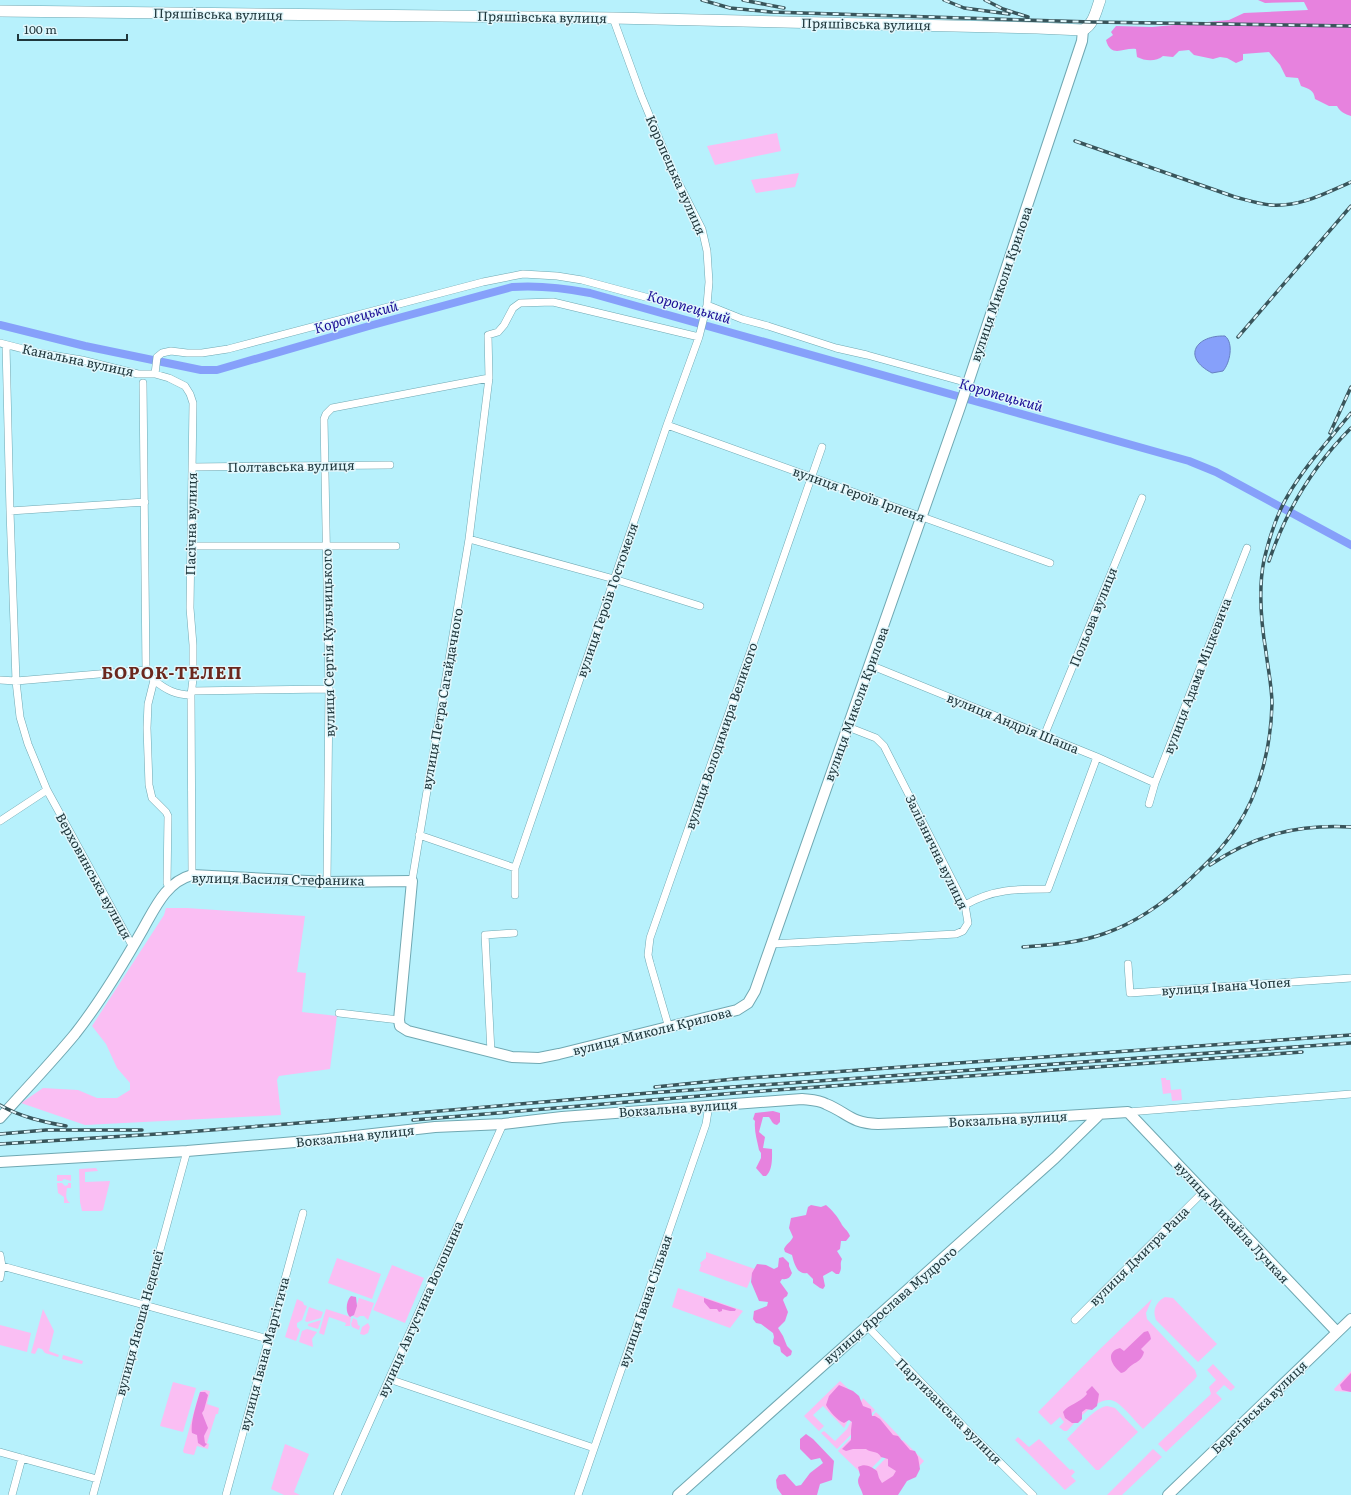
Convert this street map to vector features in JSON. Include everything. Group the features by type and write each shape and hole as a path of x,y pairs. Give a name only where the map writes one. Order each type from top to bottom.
{"main road":[{"name":"вулиця Миколи Крилова","path":"1083,30 1092,22 1100,0"},
{"name":"Пряшівська вулиця","path":"0,11 613,18 1083,30"}],"street":[{"name":"Коропецька вулиця","path":"613,18 641,95 672,170 702,229 709,282 707,306"},
{"name":"вулиця Миколи Крилова","path":"399,1020 400,1026 408,1031 512,1057 539,1058 669,1028 738,1010 748,1004 771,944 960,407 1082,41 1083,30"},
{"path":"156,370 158,357 162,353 171,351 202,353 228,349 482,282 523,274 557,276 582,280 704,317"},
{"name":"вулиця Петра Сагайдачного","path":"399,1020 412,881 469,539 489,378 488,335 498,332 504,325 513,308 520,303 553,302 699,337"},
{"name":"вулиця Героїв Гостомеля","path":"515,895 515,868 667,425 699,337 707,306"},
{"path":"707,306 732,316 836,348 867,355 967,386"},
{"name":"Канальна вулиця","path":"3,344 39,353 82,360 138,374 156,370"},
{"name":"Верховинська вулиця","path":"0,1118 75,1033 108,988 133,947 47,790 28,744 20,717 16,680 3,344"},
{"name":"Пасічна вулиця","path":"156,370 185,386 190,394 192,403 190,546 190,608 193,679 192,875"},
{"name":"вулиця Сергія Кульчицького","path":"327,882 329,689 324,419 328,410 332,408 489,378"},
{"path":"143,383 146,670 154,680 175,694 329,689"},
{"name":"вулиця Героїв Ірпеня","path":"667,425 1050,563"},
{"name":"вулиця Володимира Великого","path":"669,1028 650,963 648,946 650,938 822,447"},
{"name":"Полтавська вулиця","path":"192,467 390,465"},
{"name":"Польова вулиця","path":"1044,736 1142,498"},
{"path":"10,511 145,502"},
{"path":"469,539 614,579 700,606"},
{"path":"190,546 396,546"},
{"name":"вулиця Адама Міцкевича","path":"1149,804 1155,783 1247,548"},
{"name":"вулиця Андрія Шаша","path":"870,665 1096,757 1155,783"},
{"path":"0,680 146,670"},
{"path":"154,680 148,704 147,728 149,785 152,798 168,816 167,883 169,888"},
{"name":"Залізнична вулиця","path":"771,944 956,934 963,931 968,924 965,905 884,746 876,738 848,727"},
{"path":"965,905 984,895 1003,890 1048,889 1096,757"},
{"path":"0,821 47,790"},
{"path":"419,835 515,868"},
{"name":"вулиця Василя Стефаника","path":"133,947 154,910 169,888 182,877 192,875 327,882 412,881"},
{"path":"491,1052 484,935 514,933"},
{"name":"вулиця Івана Чопея","path":"1128,964 1130,993 1351,978"},
{"path":"339,1013 399,1020"},
{"name":"Вокзальна вулиця","path":"0,1162 187,1151 319,1140 435,1127 503,1124 562,1117 709,1105 810,1100 826,1104 858,1122 878,1124 1100,1114 1351,1094"},
{"name":"вулиця Івана Сільвая","path":"578,1495 706,1124 709,1105"},
{"name":"вулиця Михайла Лучкая","path":"1128,1112 1336,1332"},
{"name":"вулиця Ярослава Мудрого","path":"678,1495 1055,1158 1100,1114"},
{"name":"вулиця Августина Волошина","path":"337,1495 503,1124"},
{"name":"вулиця Яноша Недецеї","path":"93,1495 187,1151"},
{"name":"вулиця Дмитра Раца","path":"1075,1320 1203,1192"},
{"name":"вулиця Івана Маргітича","path":"226,1495 303,1213"},
{"path":"0,1255 2,1266 0,1278"},
{"path":"2,1266 268,1339"},
{"name":"Берегівська вулиця","path":"1170,1494 1351,1319"},
{"name":"Партизанська вулиця","path":"866,1326 966,1430 1033,1495"},
{"path":"389,1380 594,1448"},
{"path":"0,1452 97,1479"},
{"path":"12,1495 22,1458"}],"shaded area":[{"path":"1258,0 1351,0 1351,116 1340,110 1337,106 1329,106 1315,99 1309,89 1301,86 1298,78 1286,77 1280,65 1269,52 1243,54 1243,60 1236,63 1227,58 1220,57 1213,59 1194,55 1189,50 1179,51 1173,57 1163,56 1154,60 1147,60 1137,57 1136,49 1115,51 1108,46 1106,40 1113,35 1111,32 1116,26 1152,27 1229,20 1244,13 1308,10 1304,2 1265,3"},
{"path":"777,133 781,151 715,165 707,146"},
{"path":"799,173 795,187 756,193 751,180"},
{"path":"166,908 187,908 305,916 297,972 306,973 302,1012 337,1016 330,1069 279,1076 277,1080 281,1115 85,1125 21,1103 43,1088 78,1090 97,1098 117,1098 130,1090 130,1083 117,1068 106,1044 92,1026 164,915"},
{"path":"1161,1078 1170,1080 1171,1090 1181,1089 1182,1100 1172,1101 1171,1093 1163,1094"},
{"path":"773,1111 780,1113 780,1122 775,1125 769,1117 763,1117 759,1132 765,1137 763,1148 772,1149 772,1163 770,1170 766,1176 763,1176 756,1168 761,1158 761,1153 756,1136 755,1121 753,1119 755,1113"},
{"path":"96,1168 98,1171 85,1172 85,1182 110,1181 103,1210 82,1211 80,1202 79,1169"},
{"path":"57,1175 71,1175 71,1181 64,1179 62,1181 57,1181"},
{"path":"57,1183 62,1183 65,1186 68,1185 68,1183 71,1183 71,1188 67,1188 66,1195 67,1200 70,1203 64,1203 64,1197 58,1193"},
{"path":"811,1205 821,1207 826,1205 831,1209 850,1236 846,1241 841,1241 840,1249 837,1251 842,1259 839,1274 832,1271 823,1276 825,1286 823,1289 813,1283 813,1279 807,1273 798,1270 792,1255 785,1252 784,1249 793,1237 789,1228 791,1218 806,1215 808,1207"},
{"path":"706,1252 755,1269 747,1288 699,1271 701,1265 700,1263 706,1258"},
{"path":"783,1257 789,1263 792,1273 788,1278 782,1279 780,1282 788,1293 783,1300 788,1312 785,1321 778,1328 787,1346 792,1351 791,1355 787,1357 781,1352 780,1347 774,1344 773,1333 761,1324 756,1323 753,1319 754,1311 767,1306 768,1302 759,1301 751,1282 752,1273 757,1264 766,1265 774,1269 778,1267 779,1258"},
{"path":"337,1258 381,1274 372,1299 328,1283"},
{"path":"392,1265 424,1278 405,1323 373,1310"},
{"path":"678,1288 743,1311 730,1328 672,1307"},
{"path":"351,1296 356,1297 357,1306 354,1315 350,1317 347,1312 347,1306"},
{"path":"1165,1297 1173,1298 1217,1344 1198,1362 1156,1320 1154,1313 1157,1304"},
{"path":"359,1298 374,1303 368,1320 364,1316 357,1318 353,1316"},
{"path":"704,1298 736,1309 735,1311 730,1311 722,1309 722,1311 719,1312 717,1309 710,1309 704,1302"},
{"path":"297,1299 307,1306 302,1320 297,1323 297,1327 300,1330 296,1341 285,1337"},
{"path":"1152,1299 1146,1313 1147,1319 1195,1370 1197,1376 1195,1379 1143,1429 1127,1411 1116,1402 1110,1400 1096,1404 1089,1409 1067,1431 1064,1431 1059,1427 1064,1422 1060,1417 1051,1425 1038,1412"},
{"path":"309,1307 323,1312 321,1318 307,1322 305,1321"},
{"path":"43,1309 54,1331 49,1351 59,1355 58,1357 45,1353 42,1349 38,1348 35,1354 31,1353"},
{"path":"326,1309 351,1317 350,1326 345,1326 346,1323 329,1317 324,1335 319,1333"},
{"path":"353,1318 357,1320 358,1325 360,1326 359,1330 352,1327 351,1324"},
{"path":"321,1320 318,1329 308,1326 308,1324"},
{"path":"368,1323 370,1327 368,1333 364,1335 360,1334 362,1327"},
{"path":"0,1325 31,1333 27,1352 0,1345"},
{"path":"307,1329 317,1332 312,1339 313,1347 299,1342 302,1331"},
{"path":"1148,1331 1151,1339 1141,1349 1144,1352 1142,1357 1126,1371 1121,1373 1112,1363 1112,1352 1120,1348 1124,1351 1144,1332"},
{"path":"63,1355 83,1361 82,1364 62,1359"},
{"path":"1213,1364 1235,1387 1231,1391 1224,1385 1216,1393 1222,1399 1166,1452 1158,1444 1211,1394 1209,1387 1216,1380 1207,1370"},
{"path":"1351,1371 1351,1392 1335,1391 1334,1389"},
{"path":"1351,1373 1351,1392 1342,1390 1340,1385"},
{"path":"840,1381 859,1399 844,1428 823,1406 813,1415 824,1426 819,1431 804,1416"},
{"path":"173,1382 196,1388 183,1432 160,1426"},
{"path":"839,1385 853,1391 859,1396 863,1406 871,1409 872,1416 880,1419 893,1435 898,1436 910,1450 915,1451 918,1457 920,1469 916,1477 907,1481 898,1495 863,1495 858,1483 860,1475 858,1467 866,1465 877,1471 882,1483 893,1476 896,1471 888,1466 888,1459 881,1457 876,1452 866,1449 853,1449 846,1451 842,1449 851,1440 852,1422 849,1420 844,1423 841,1422 834,1416 826,1405 829,1396"},
{"path":"1092,1386 1099,1394 1097,1406 1092,1410 1086,1409 1082,1412 1082,1419 1078,1423 1072,1423 1065,1418 1063,1412 1084,1397 1087,1394 1086,1392"},
{"path":"201,1391 210,1391 207,1404 219,1408 207,1443 209,1444 208,1449 197,1446 194,1455 184,1453 183,1451 199,1394"},
{"path":"200,1392 205,1392 208,1395 202,1413 208,1428 204,1436 205,1443 207,1444 204,1447 198,1443 197,1435 192,1433 194,1412"},
{"path":"863,1398 875,1410 837,1449 821,1433 824,1431 835,1441 847,1429"},
{"path":"1107,1406 1115,1408 1138,1432 1099,1470 1096,1470 1067,1439 1091,1415"},
{"path":"876,1412 901,1438 864,1476 838,1451"},
{"path":"806,1434 813,1439 834,1461 832,1480 820,1484 817,1495 782,1495 777,1488 776,1480 779,1475 785,1474 796,1486 801,1485 810,1473 823,1463 820,1458 811,1460 800,1449 800,1439"},
{"path":"1018,1437 1029,1447 1039,1439 1070,1470 1072,1469 1075,1472 1071,1476 1076,1481 1065,1490 1015,1440"},
{"path":"903,1440 924,1461 892,1495 860,1485"},
{"path":"285,1444 309,1454 294,1492 300,1495 284,1495 271,1489"},
{"path":"1153,1449 1162,1457 1122,1495 1107,1495"}],"water":[{"path":"1225,336 1228,339 1230,348 1228,363 1223,371 1212,373 1202,367 1197,360 1195,354 1196,348 1206,339"}],"waterway":[{"name":"Коропецький","path":"0,325 85,346 201,370 217,370 512,287 522,286 561,288 580,291 1189,461 1216,472 1351,545"}],"railway":[{"path":"702,0 730,8 771,12 1092,22 1351,26"},
{"path":"743,0 784,8"},
{"path":"944,0 964,8 1009,14"},
{"path":"985,0 1003,9 1028,17"},
{"path":"1075,141 1235,197 1271,205 1302,202 1351,182"},
{"path":"1238,337 1351,206"},
{"path":"1330,433 1351,387"},
{"path":"1023,947 1086,939 1106,933 1140,917 1160,904 1189,880 1220,849 1236,828 1252,799 1263,769 1271,720 1271,685 1261,606 1262,571 1268,544 1279,512 1287,497 1301,475 1351,413"},
{"path":"1269,561 1284,524 1302,490 1325,458 1351,428"},
{"path":"1210,865 1243,846 1277,834 1313,827 1351,827"},
{"path":"655,1087 734,1079 1351,1035"},
{"path":"0,1144 173,1133 649,1093 1351,1043"},
{"path":"413,1120 736,1093 1302,1052"},
{"path":"0,1105 24,1116 66,1126"},
{"path":"0,1134 46,1130 142,1130"}],"district":[{"name":"БОРОК-ТЕЛЕП","path":"172,673"}]}
